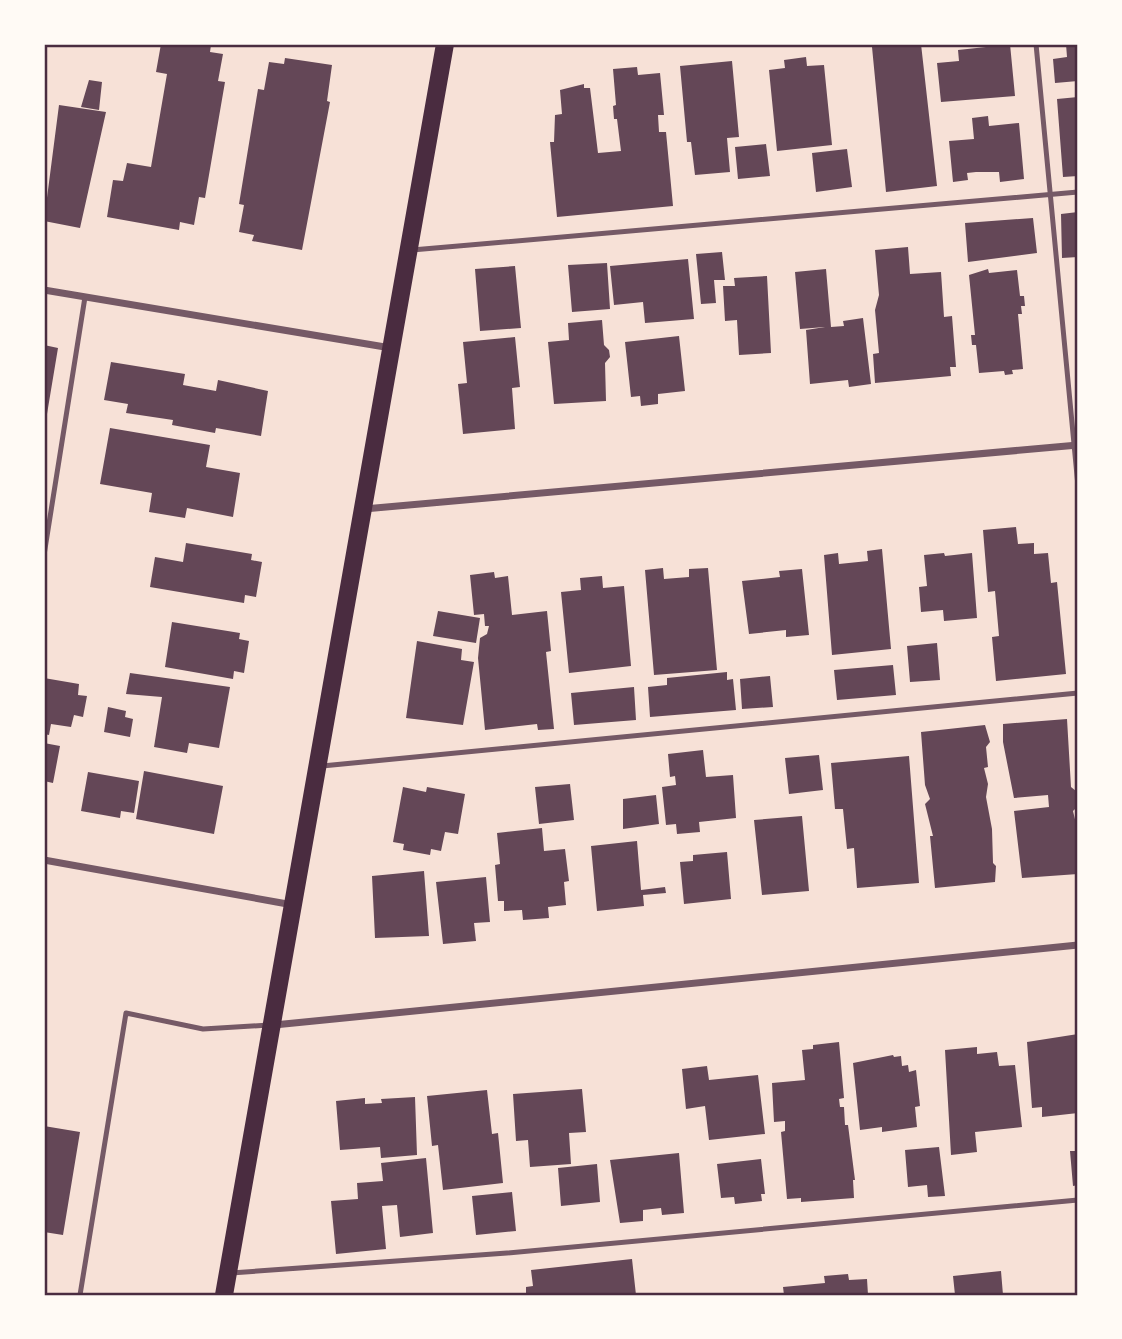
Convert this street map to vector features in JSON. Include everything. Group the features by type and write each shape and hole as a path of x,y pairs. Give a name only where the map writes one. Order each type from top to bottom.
{"main road":[{"path":"224,1295 392,348 443,44"}],"street":[{"path":"44,290 392,348"},
{"path":"363,509 1076,446"},
{"path":"44,860 293,905"},
{"path":"272,1025 1078,945"}],"lane":[{"path":"1036,44 1078,486"},
{"path":"409,250 1078,192"},
{"path":"44,555 85,297"},
{"path":"318,767 1078,693"},
{"path":"80,1295 126,1013 203,1029 272,1025"},
{"path":"228,1273 507,1253 1078,1200"}],"building":[{"path":"161,44 211,45 210,52 223,54 218,81 225,82 205,198 199,197 194,225 180,222 179,230 107,217 113,180 123,181 127,163 151,167 167,74 156,72"},
{"path":"921,44 937,186 886,192 872,47"},
{"path":"986,44 1010,44 1015,96 941,102 937,63 959,61 958,50 986,47"},
{"path":"1066,44 1078,44 1078,81 1055,83 1053,59 1067,57"},
{"path":"806,57 807,66 824,65 832,145 777,151 769,70 785,68 784,60"},
{"path":"285,58 332,65 327,101 330,102 302,250 252,241 254,235 239,232 244,205 239,204 258,89 264,90 269,62 284,64"},
{"path":"732,61 739,137 727,138 730,172 695,175 691,142 687,142 680,66"},
{"path":"637,67 638,75 660,73 664,115 658,115 659,132 666,132 673,206 557,217 550,142 554,142 555,115 562,114 560,90 584,84 584,88 590,88 598,153 621,151 617,119 614,119 613,106 616,105 613,69"},
{"path":"89,80 102,82 99,110 81,107"},
{"path":"1078,97 1078,176 1063,177 1057,99"},
{"path":"59,105 106,112 80,228 44,221"},
{"path":"988,116 989,126 1019,123 1024,179 1000,182 999,172 976,172 967,173 968,180 953,182 949,141 974,139 972,118"},
{"path":"766,144 770,176 738,179 735,147"},
{"path":"847,149 852,187 816,192 812,153"},
{"path":"1078,212 1078,257 1062,258 1061,214"},
{"path":"1033,218 1037,253 968,262 965,223"},
{"path":"908,247 910,274 941,272 944,317 952,316 956,367 950,367 951,376 875,383 873,354 879,353 875,310 879,295 875,250"},
{"path":"722,252 725,280 714,280 716,303 701,304 696,254"},
{"path":"688,259 694,319 645,323 643,302 614,305 610,266"},
{"path":"607,263 610,309 572,312 568,265"},
{"path":"515,266 521,328 480,331 475,269"},
{"path":"826,269 831,327 844,326 843,321 863,318 871,384 849,387 848,380 810,384 806,330 825,327 800,329 795,272"},
{"path":"988,269 989,273 1017,270 1020,296 1024,296 1025,306 1021,306 1022,314 1018,314 1023,369 1012,370 1013,374 1005,375 1004,371 979,373 976,345 972,345 971,335 975,335 969,275"},
{"path":"767,276 771,353 739,355 737,320 725,321 723,286 735,286 734,278"},
{"path":"602,320 604,345 609,350 610,357 605,363 606,401 554,404 548,342 569,340 568,323"},
{"path":"679,336 685,391 658,394 658,404 641,406 640,396 631,397 625,342"},
{"path":"515,337 520,387 512,388 515,429 463,434 458,384 467,383 463,342"},
{"path":"44,345 58,348 47,414 44,413"},
{"path":"111,362 185,374 183,385 216,391 218,380 268,391 261,436 216,428 215,433 172,425 173,420 126,413 128,404 104,400"},
{"path":"110,428 210,445 206,467 240,473 233,517 187,508 185,518 149,512 152,493 100,484"},
{"path":"1016,527 1018,544 1034,543 1034,554 1048,553 1051,583 1057,582 1066,674 996,681 992,637 999,636 995,591 988,592 983,530"},
{"path":"186,543 252,554 251,560 262,562 256,597 245,595 244,603 150,587 155,557 183,562"},
{"path":"882,549 891,649 832,655 824,555 838,553 839,564 868,561 867,551"},
{"path":"944,553 945,556 972,553 977,618 944,621 943,610 921,612 919,587 927,586 924,555"},
{"path":"663,568 664,579 689,577 689,569 708,568 717,670 654,675 645,570"},
{"path":"802,569 809,635 786,637 786,630 749,634 742,581 780,577 779,571"},
{"path":"494,572 495,578 508,576 512,615 547,611 551,651 546,652 554,729 538,730 537,724 485,730 478,658 480,638 487,634 489,626 485,626 484,614 474,615 470,575"},
{"path":"602,576 603,588 624,586 631,666 569,673 561,592 581,590 580,578"},
{"path":"438,611 480,618 476,643 433,636"},
{"path":"172,622 240,633 239,639 249,641 244,673 234,671 233,679 165,667"},
{"path":"417,641 462,649 461,660 474,662 463,725 406,718"},
{"path":"937,643 940,680 910,682 907,646"},
{"path":"893,665 896,695 837,700 834,670"},
{"path":"727,672 727,680 733,679 736,710 650,717 648,687 667,685 667,678"},
{"path":"130,673 230,687 219,748 189,743 187,753 154,747 162,697 126,694"},
{"path":"770,676 773,707 742,709 740,679"},
{"path":"44,678 79,684 78,695 87,696 83,717 74,715 71,727 51,724 49,735 44,734"},
{"path":"634,687 636,720 574,725 571,693"},
{"path":"108,707 126,711 125,717 133,719 130,737 104,732"},
{"path":"1067,719 1071,787 1076,791 1078,806 1073,811 1078,832 1078,874 1022,878 1014,811 1049,807 1048,795 1014,798 1003,742 1003,724"},
{"path":"985,725 990,742 986,747 988,767 984,768 988,784 986,797 992,829 993,863 996,866 995,882 935,888 930,836 933,836 925,804 930,799 925,785 921,732"},
{"path":"44,743 60,746 53,783 44,781"},
{"path":"703,750 706,777 733,775 736,818 699,822 700,832 677,834 676,824 666,825 662,787 676,785 675,776 670,777 668,754"},
{"path":"819,755 823,790 789,794 785,758"},
{"path":"909,756 919,883 857,888 854,848 847,849 843,809 835,809 831,763"},
{"path":"144,771 223,786 214,834 136,819"},
{"path":"88,772 139,781 134,813 121,811 120,818 81,811"},
{"path":"570,784 574,820 539,824 535,787"},
{"path":"403,787 426,792 427,787 465,794 458,834 445,832 441,851 431,849 430,855 403,850 404,844 393,842"},
{"path":"656,795 659,824 623,829 623,799"},
{"path":"802,816 809,891 762,895 754,820"},
{"path":"542,828 544,851 565,849 569,881 564,882 566,905 548,907 549,918 523,920 522,910 504,911 504,901 498,901 495,865 500,864 497,833"},
{"path":"637,841 641,890 665,887 666,893 643,895 644,906 597,911 591,846"},
{"path":"727,852 731,899 684,904 680,862 693,861 693,855"},
{"path":"424,871 429,936 375,938 372,876"},
{"path":"486,877 490,922 474,923 476,941 443,944 436,882"},
{"path":"1078,1034 1078,1113 1042,1117 1042,1107 1032,1108 1027,1042"},
{"path":"839,1042 844,1098 839,1099 840,1107 844,1107 845,1125 848,1125 855,1180 854,1198 801,1202 801,1198 787,1199 781,1132 785,1131 785,1121 774,1122 772,1083 805,1080 802,1050 813,1049 813,1045"},
{"path":"977,1047 977,1054 997,1052 999,1066 1015,1065 1022,1127 975,1132 977,1152 951,1155 945,1050"},
{"path":"893,1055 901,1056 902,1066 908,1065 909,1072 916,1070 920,1106 915,1107 917,1127 882,1132 882,1127 860,1130 853,1063"},
{"path":"707,1066 709,1080 758,1075 765,1134 709,1140 705,1106 686,1109 682,1069"},
{"path":"582,1089 586,1132 569,1133 571,1164 530,1167 528,1140 516,1141 513,1094"},
{"path":"487,1090 492,1134 498,1133 503,1183 443,1190 438,1145 432,1146 427,1096"},
{"path":"415,1097 417,1155 381,1158 380,1147 340,1150 336,1101 365,1098 365,1104 382,1103 381,1099"},
{"path":"44,1126 80,1132 63,1235 44,1232"},
{"path":"939,1147 945,1196 928,1197 927,1185 908,1187 905,1150"},
{"path":"1070,1151 1078,1151 1078,1185 1073,1186"},
{"path":"679,1153 684,1213 662,1215 661,1208 643,1210 643,1221 620,1223 610,1160"},
{"path":"426,1158 433,1233 400,1237 397,1205 382,1206 386,1249 336,1254 331,1201 358,1199 357,1183 383,1181 381,1163"},
{"path":"761,1159 765,1194 761,1194 762,1201 735,1204 734,1197 721,1198 717,1164"},
{"path":"597,1164 600,1202 561,1206 558,1168"},
{"path":"512,1192 516,1231 476,1235 472,1196"},
{"path":"632,1259 636,1295 526,1295 526,1287 533,1286 531,1270"},
{"path":"1001,1271 1003,1295 955,1295 953,1276"},
{"path":"848,1274 849,1280 867,1279 868,1295 784,1295 783,1287 825,1283 824,1276"}]}
